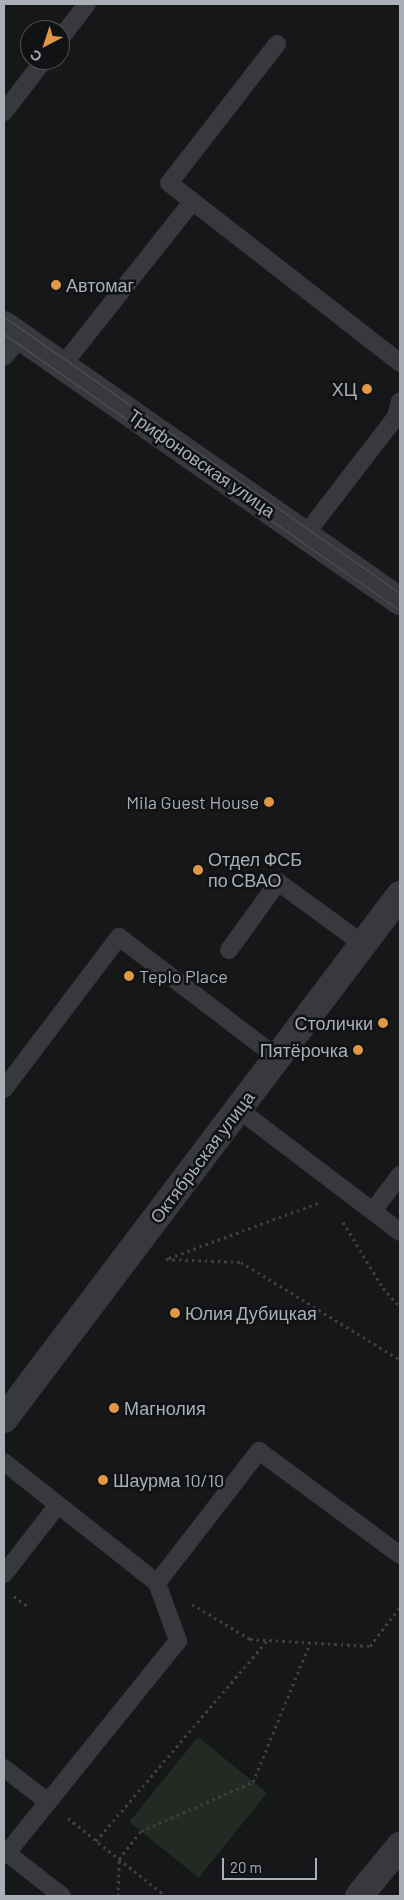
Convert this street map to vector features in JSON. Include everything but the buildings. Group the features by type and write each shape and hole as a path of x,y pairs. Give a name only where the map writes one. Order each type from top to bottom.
{"street":[{"name":"Трифоновская улица","path":"9,340 62,366 400,602"},
{"name":"Октябрьская улица","path":"5,1416 400,895"},
{"path":"359,1896 400,1846"}],"lane":[{"path":"70,26 87,4"},
{"path":"277,44 168,183 400,363"},
{"path":"4,112 36,70"},
{"path":"62,366 192,202"},
{"path":"305,535 396,417 400,401"},
{"path":"229,950 278,882 363,944"},
{"path":"4,1090 118,937 278,1058"},
{"path":"238,1109 400,1232"},
{"path":"372,1211 400,1175"},
{"path":"157,1583 259,1451 400,1555"},
{"path":"4,1462 157,1583 178,1641 6,1851 62,1896"},
{"path":"4,1574 58,1505"},
{"path":"4,1768 48,1802"}],"path":[{"path":"347,1191 166,1259 241,1262 400,1360"},
{"path":"329,1198 383,1288 400,1308"},
{"path":"157,1583 250,1639 370,1646 400,1607"},
{"path":"96,1841 267,1640"},
{"path":"118,1896 119,1860 141,1831 253,1782 310,1643"},
{"path":"48,1802 166,1896"}],"shaded area":[{"path":"198,1737 267,1793 199,1878 129,1822"}],"tram line":[{"path":"4,317 400,593"},
{"path":"4,334 400,610"}],"place":[{"name":"Автомаг","path":"56,285"},
{"name":"ХЦ","path":"367,389"},
{"name":"Mila Guest House","path":"269,802"},
{"name":"Отдел ФСБ по СВАО","path":"198,870"},
{"name":"Teplo Place","path":"129,976"},
{"name":"Столички","path":"383,1023"},
{"name":"Пятёрочка","path":"358,1050"},
{"name":"Юлия Дубицкая","path":"175,1313"},
{"name":"Магнолия","path":"114,1408"},
{"name":"Шаурма 10/10","path":"103,1480"}]}
